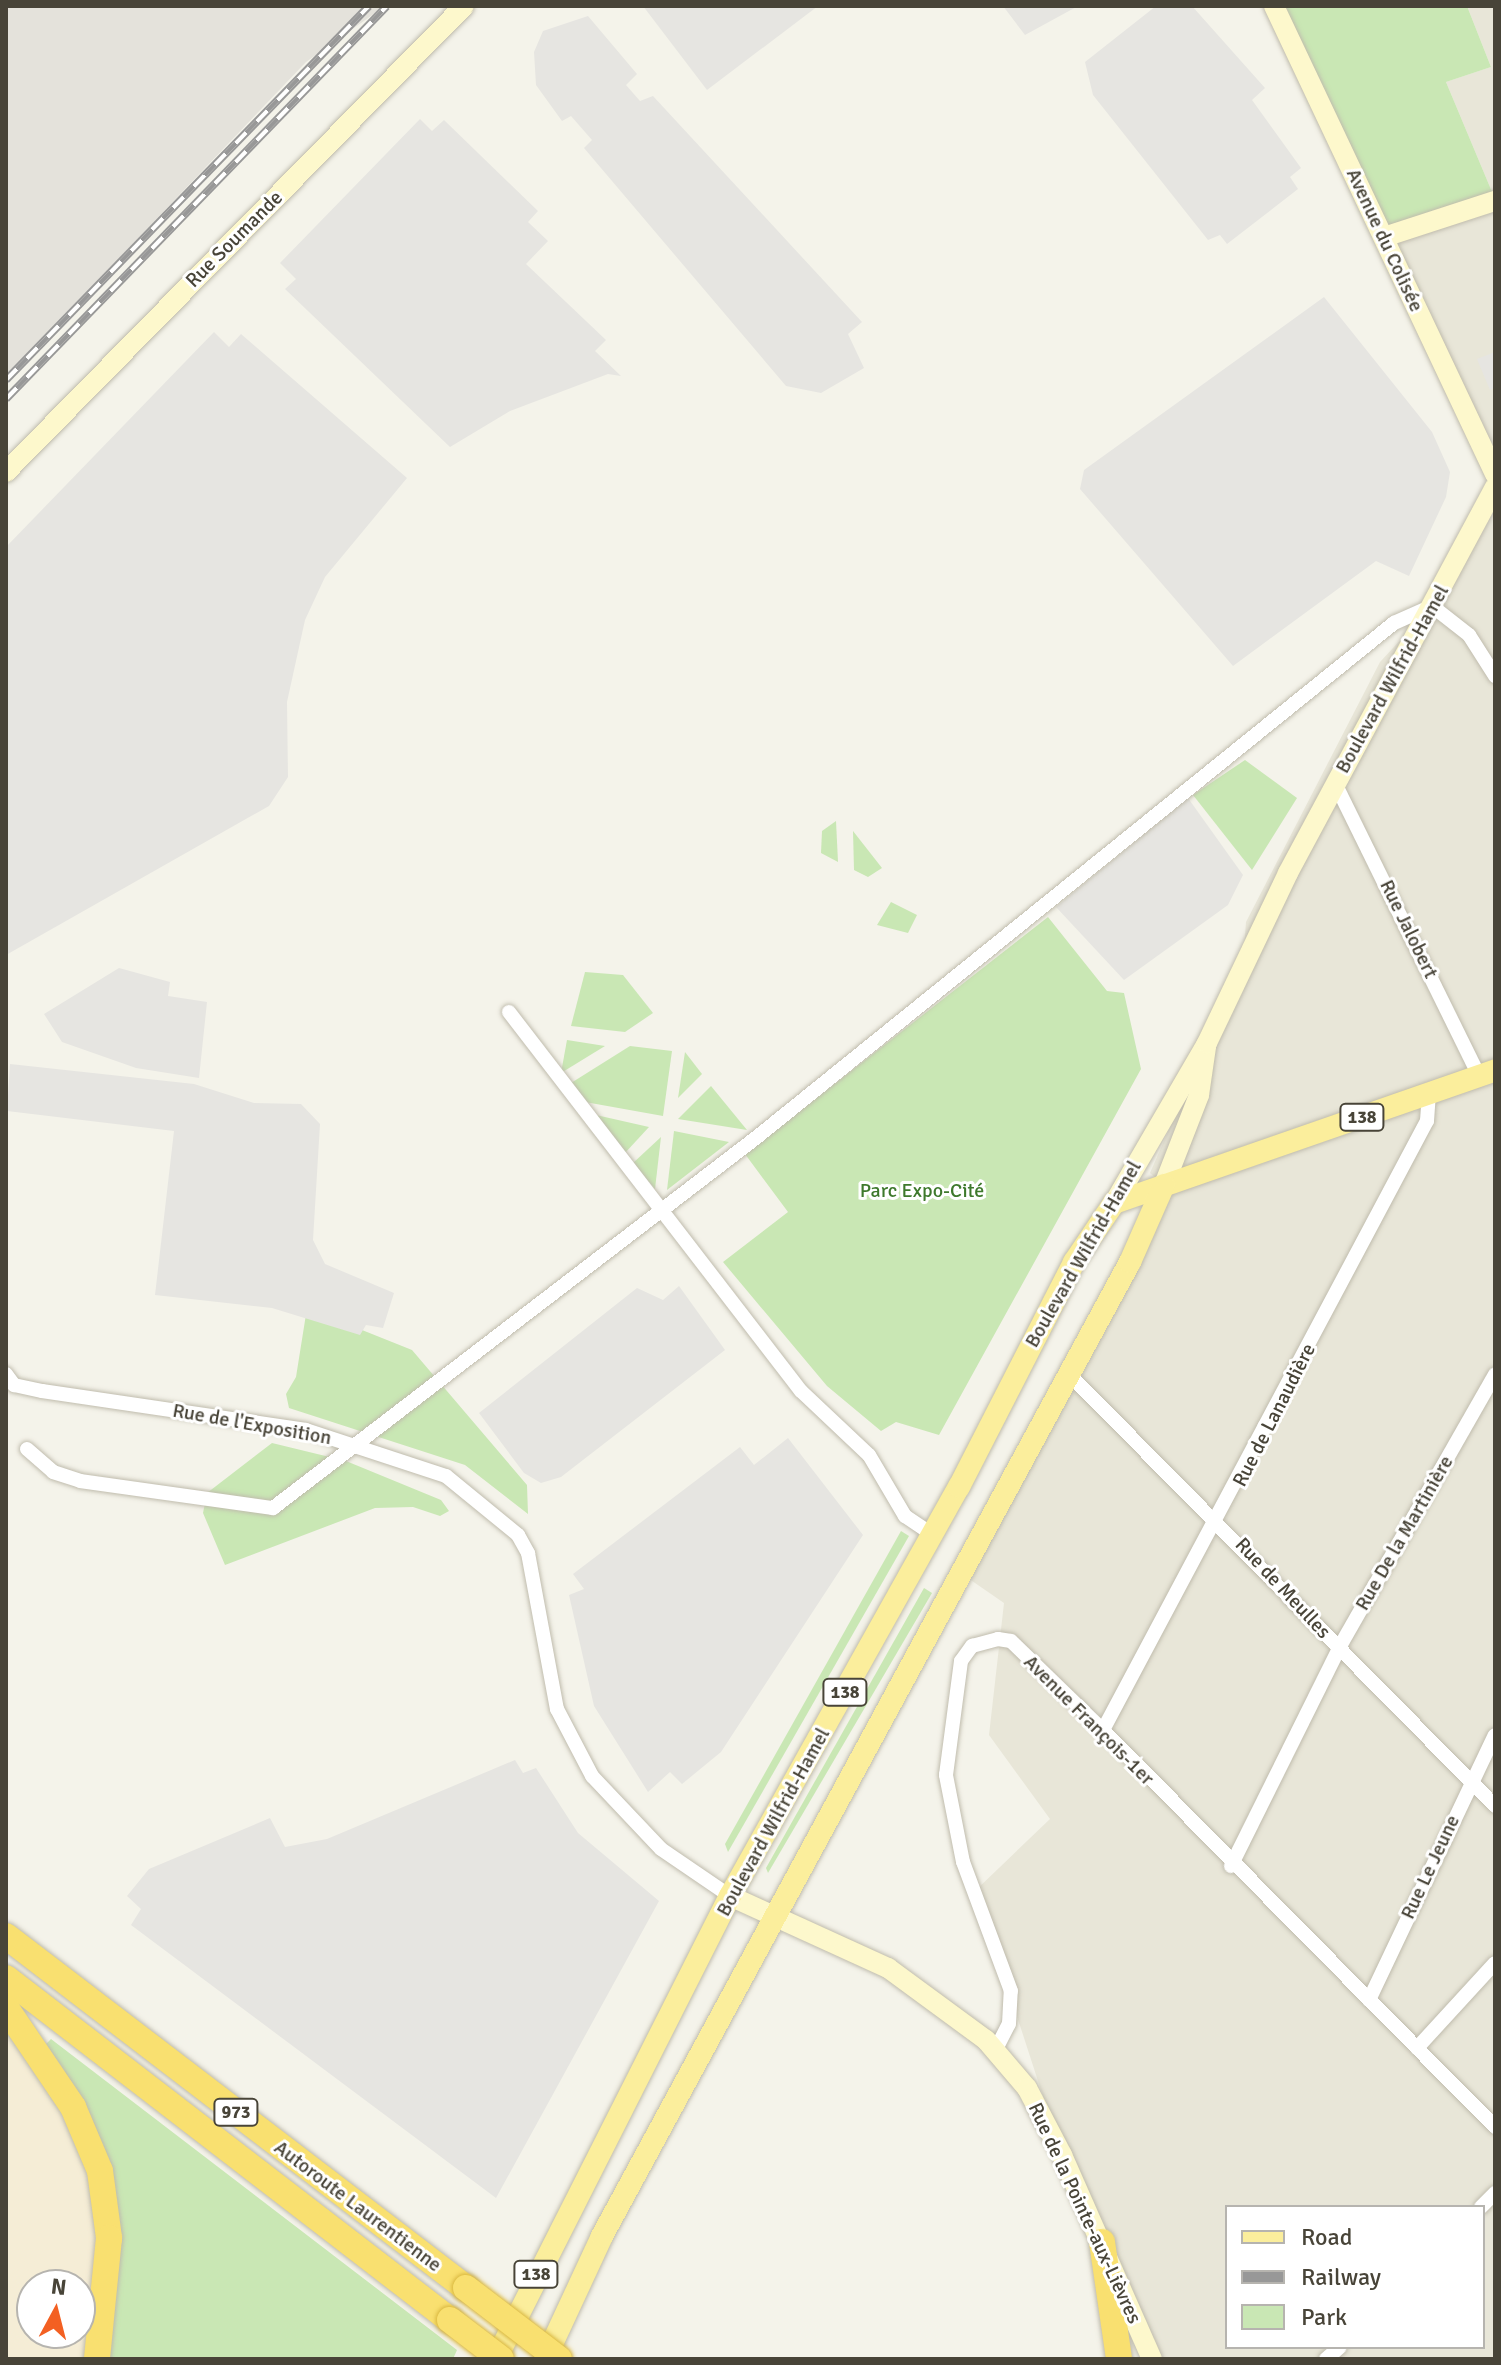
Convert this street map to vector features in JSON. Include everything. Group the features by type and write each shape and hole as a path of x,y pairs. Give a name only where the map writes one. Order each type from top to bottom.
{"highway":[{"name":"Autoroute Laurentienne","path":"6,1936 559,2359"},
{"name":"Autoroute Laurentienne","path":"6,1978 498,2359"},
{"path":"6,2008 73,2107 100,2171 109,2238 97,2359"},
{"path":"1102,2242 1119,2359"}],"main road":[{"name":"138","path":"1114,1203 1487,1073"},
{"name":"Boulevard Wilfrid-Hamel","path":"545,2359 602,2236 1068,1373 1164,1185"},
{"name":"Boulevard Wilfrid-Hamel","path":"498,2359 730,1896 933,1535 1074,1262 1114,1203"}],"street":[{"name":"Rue Soumande","path":"6,472 464,6"},
{"name":"Avenue du Colisée","path":"1274,6 1495,474"},
{"path":"1384,237 1495,201"},
{"name":"Boulevard Wilfrid-Hamel","path":"1114,1203 1207,1043 1335,783 1495,487"},
{"path":"27,1449 53,1472 80,1481 273,1508 659,1211 1394,623 1432,606 1469,635 1495,676"},
{"name":"Rue Jalobert","path":"1335,783 1487,1073"},
{"path":"509,1012 659,1211 801,1391 869,1455 905,1516 933,1535"},
{"name":"Boulevard Wilfrid-Hamel","path":"1164,1185 1199,1095 1207,1043"},
{"name":"Rue de Lanaudière","path":"1103,1730 1220,1519 1427,1121 1429,1093"},
{"name":"Rue de Meulles","path":"1068,1373 1220,1519 1339,1648 1495,1806"},
{"name":"Rue de l'Exposition","path":"6,1374 14,1385 42,1391 306,1430 358,1444 446,1476 518,1535 557,1709 580,1756 619,1811 730,1896"},
{"name":"Rue De la Martinière","path":"1231,1866 1339,1648 1495,1374"},
{"name":"Avenue François-1er","path":"995,2051 1009,2024 1011,1991 963,1862 946,1775 961,1661 985,1641 1011,1641 1103,1730 1231,1866 1495,2127"},
{"name":"Rue Le Jeune","path":"1369,2000 1469,1782 1495,1735"},
{"name":"Rue de la Pointe-aux-Lièvres","path":"730,1896 888,1968 966,2020 995,2051 1027,2088 1102,2242 1152,2359"},
{"path":"1417,2048 1495,1963"}],"shaded area":[{"path":"6,6 385,6 306,62 6,377"},
{"path":"643,6 818,6 707,90"},
{"path":"1003,6 1078,6 1025,35"},
{"path":"1156,6 1192,6 1265,88 1252,100 1301,168 1290,177 1298,189 1227,244 1220,235 1208,240 1093,95 1085,62"},
{"path":"1467,6 1495,6 1495,199 1446,82 1491,67"},
{"path":"588,16 637,74 626,85 640,101 653,96 862,322 848,334 864,368 821,393 786,386 584,148 592,140 571,116 562,121 536,85 534,52 543,31"},
{"path":"420,119 432,131 444,120 538,211 528,222 548,241 526,264 606,340 595,351 621,376 608,374 510,411 450,447 285,289 296,279 280,263"},
{"path":"1495,201 1495,474 1384,237"},
{"path":"1324,297 1432,432 1450,472 1446,497 1409,576 1376,561 1233,666 1080,489 1084,470"},
{"path":"214,332 229,347 241,334 407,478 325,577 305,620 287,702 288,777 269,806 6,955 6,547"},
{"path":"1495,352 1495,388 1490,390 1477,359"},
{"path":"1495,487 1495,2359 1153,2359 1062,2155 976,1890 1050,1819 989,1735 1004,1603 962,1574 1164,1185 1150,1173 1243,961 1246,922 1380,662 1432,606"},
{"path":"1188,798 1243,875 1228,905 1124,980 1056,907"},
{"path":"119,968 170,982 168,996 207,1002 199,1078 136,1068 62,1042 44,1014"},
{"path":"10,1064 194,1084 254,1103 301,1104 320,1124 313,1240 325,1264 394,1293 383,1328 366,1325 360,1335 272,1308 155,1295 174,1131 7,1111"},
{"path":"679,1286 725,1350 561,1477 541,1483 524,1473 479,1413 637,1288 663,1300"},
{"path":"788,1438 863,1535 721,1752 682,1784 670,1772 648,1792 594,1706 569,1595 584,1589 573,1574 740,1447 754,1465"},
{"path":"515,1760 523,1773 536,1768 578,1833 659,1901 496,2198 131,1925 141,1909 127,1896 149,1869 270,1818 285,1847 327,1839"},
{"path":"6,2008 100,2171 97,2359 6,2359"}],"green space":[{"path":"1270,6 1467,6 1491,67 1446,82 1495,199 1384,237"},
{"path":"1245,760 1297,798 1252,870 1193,795"},
{"path":"836,821 838,862 821,853 822,831"},
{"path":"853,831 882,868 868,877 854,870"},
{"path":"891,902 917,915 908,933 877,925"},
{"name":"Parc Expo-Cité","path":"1048,917 1107,991 1124,993 1141,1069 939,1435 896,1422 881,1431 827,1386 723,1262 788,1212 745,1154"},
{"path":"585,972 623,975 653,1013 625,1032 571,1026"},
{"path":"567,1040 605,1046 561,1073"},
{"path":"630,1046 672,1051 663,1116 585,1102 571,1083"},
{"path":"685,1052 702,1074 678,1098"},
{"path":"711,1086 747,1130 678,1119"},
{"path":"596,1115 649,1127 625,1153"},
{"path":"674,1131 729,1142 667,1190"},
{"path":"661,1137 655,1189 633,1163"},
{"path":"307,1308 412,1350 527,1485 528,1514 465,1465 289,1408 286,1394 296,1377"},
{"path":"272,1443 346,1461 441,1500 449,1511 440,1516 413,1507 375,1508 225,1565 203,1513 207,1493"},
{"path":"901,1531 909,1536 728,1852 725,1844"},
{"path":"924,1588 932,1593 768,1873 766,1868"},
{"path":"51,2039 457,2350 453,2359 106,2359 116,2274 63,2069 46,2044"}],"railway":[{"path":"6,380 369,6"},
{"path":"6,399 387,6"}]}
